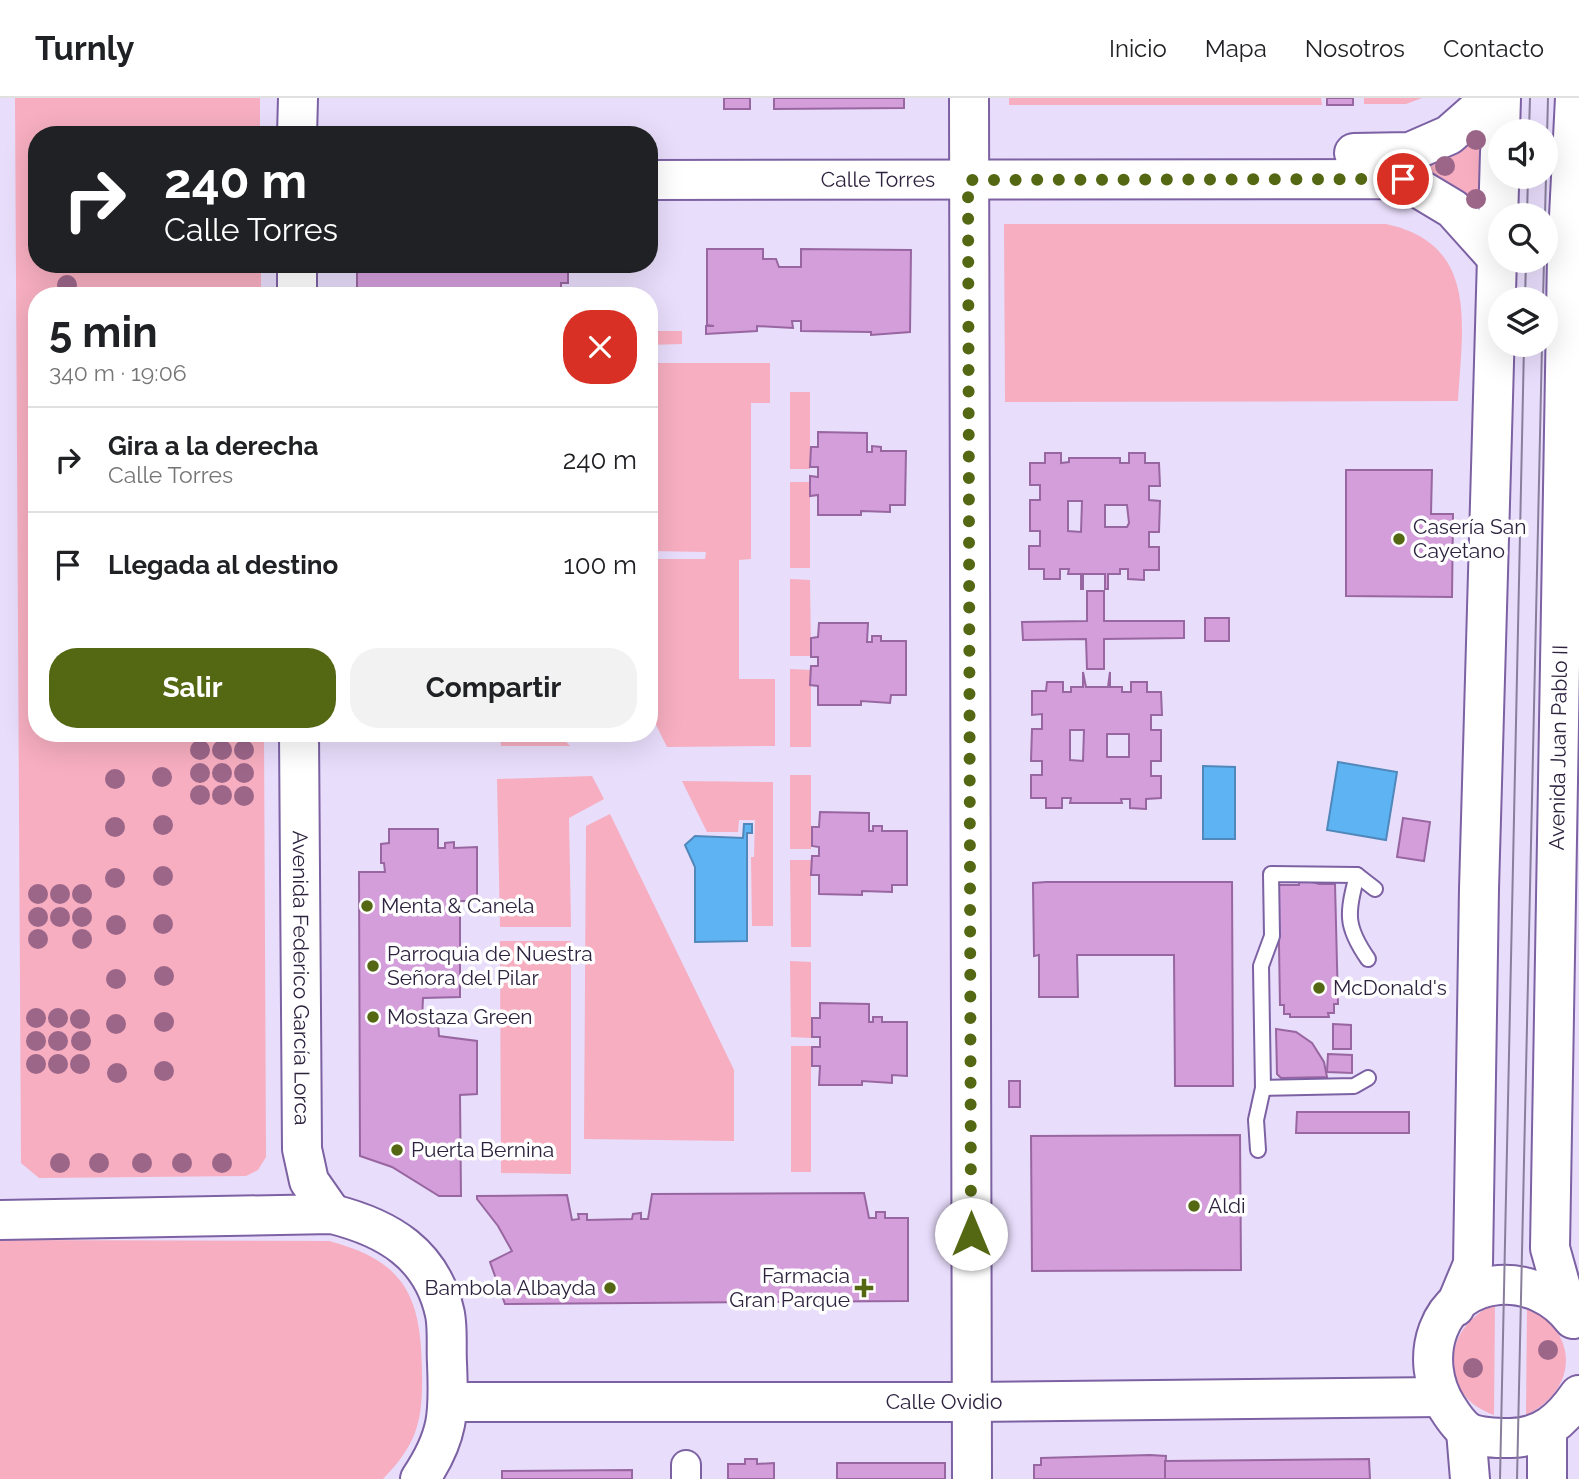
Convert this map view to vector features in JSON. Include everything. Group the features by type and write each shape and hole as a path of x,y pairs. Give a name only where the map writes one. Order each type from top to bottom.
{"main road":[{"path":"969,98 972,1479"},
{"name":"Calle Torres","path":"658,180 1410,152 1449,135 1491,98"},
{"path":"1500,119 1501,98"},
{"name":"Avenida Juan Pablo II","path":"1573,1320 1550,1248 1575,98"},
{"name":"Calle Torres","path":"658,155 1403,179 1453,209 1488,248"},
{"path":"1455,1307 1473,1264 1479,889 1497,273"},
{"name":"Avenida Federico García Lorca","path":"299,742 302,1149 309,1181 332,1214"},
{"path":"0,1220 332,1214 367,1223 396,1238 419,1260 436,1286 445,1316 449,1402 444,1436 419,1479"},
{"path":"1470,1479 1466,1431 1440,1397 1432,1369 1432,1351 1444,1319 1455,1307 1484,1288 1503,1285 1534,1289 1573,1320"},
{"path":"1466,1431 1483,1437 1518,1438 1547,1430 1579,1395"},
{"name":"Calle Ovidio","path":"449,1402 971,1402 1440,1397"},
{"path":"1547,1430 1547,1479"}],"lane":[{"path":"1258,1150 1256,1120 1263,1087 1261,966 1272,936 1271,874 1357,875 1375,889"},
{"path":"1357,875 1351,899 1351,934 1368,959"},
{"path":"1263,1087 1354,1086 1368,1078"}],"shaded area":[{"path":"15,98 260,98 260,126 28,126 28,273 261,273 261,287 28,287 28,742 264,742 266,1157 258,1170 246,1176 39,1178 21,1163"},
{"path":"1009,98 1321,98 1322,105 1009,105"},
{"path":"1364,98 1422,98 1406,104 1364,104"},
{"path":"1485,122 1482,217 1419,169"},
{"path":"1004,224 1386,224 1416,234 1437,250 1451,269 1459,292 1462,345 1458,401 1005,402"},
{"path":"658,331 682,331 682,344 658,345"},
{"path":"658,363 770,363 770,403 751,403 751,559 739,560 739,679 775,679 775,746 667,747 658,729 658,559 705,559 706,552 658,551"},
{"path":"790,392 810,392 810,469 790,469"},
{"path":"790,482 810,482 810,568 790,568"},
{"path":"790,579 810,580 811,656 790,656"},
{"path":"790,669 811,670 811,747 790,747"},
{"path":"501,742 566,742 570,746 501,746"},
{"path":"790,775 811,775 811,849 790,849"},
{"path":"592,776 604,799 569,818 571,927 500,927 497,779"},
{"path":"682,781 773,782 773,926 752,926 751,857 754,857 755,820 739,820 738,832 707,832"},
{"path":"610,814 734,1070 734,1141 584,1139 586,826"},
{"path":"790,860 811,860 811,947 791,947"},
{"path":"500,941 571,941 571,1174 501,1173"},
{"path":"790,961 811,962 811,1038 791,1037"},
{"path":"791,1046 811,1046 811,1172 791,1172"},
{"path":"0,1240 329,1241 355,1249 392,1271 404,1285 418,1322 422,1371 421,1403 411,1442 383,1479 0,1479"},
{"path":"1495,1304 1494,1415 1475,1405 1462,1392 1454,1377 1453,1360 1456,1344 1464,1328 1477,1315"},
{"path":"1527,1305 1556,1330 1564,1345 1566,1361 1556,1391 1526,1415"}],"water":[{"path":"1338,762 1397,772 1386,840 1327,830"},
{"path":"1203,766 1235,767 1235,839 1203,839"},
{"path":"744,824 752,824 752,833 747,833 747,941 695,942 695,867 685,845 695,836 743,838"}],"building":[{"path":"724,98 750,98 750,109 724,109"},
{"path":"774,98 904,98 904,108 774,109"},
{"path":"1327,98 1353,98 1353,105 1327,105"},
{"path":"707,249 763,249 763,259 776,259 779,267 801,267 801,249 911,250 910,332 871,335 871,332 801,331 801,321 792,321 793,328 757,326 757,331 706,334 706,326 714,326 707,325"},
{"path":"357,273 568,273 568,283 561,283 561,287 357,287"},
{"path":"818,432 867,433 867,452 872,452 872,446 881,447 881,451 906,451 905,505 890,505 890,512 861,511 861,515 818,515 818,495 810,496 810,476 818,477 818,467 810,467 811,447 818,447"},
{"path":"1045,453 1061,453 1061,463 1069,462 1069,458 1120,458 1120,463 1129,463 1129,453 1145,453 1145,463 1159,463 1160,486 1149,486 1149,500 1160,501 1159,532 1149,532 1149,547 1159,547 1159,570 1144,570 1144,580 1128,579 1128,569 1120,569 1120,574 1108,574 1108,589 1105,589 1105,574 1083,574 1081,589 1081,574 1068,574 1069,569 1060,569 1060,579 1044,579 1044,569 1029,569 1029,546 1040,546 1040,531 1030,531 1030,500 1040,500 1040,485 1030,485 1030,463 1045,463","holes":["1068,501 1082,501 1081,532 1068,531","1105,505 1127,505 1127,527 1105,527"]},
{"name":"Casería San Cayetano","path":"1346,470 1432,470 1431,514 1453,514 1452,597 1346,596"},
{"path":"1087,591 1104,591 1104,621 1184,621 1184,638 1104,639 1104,669 1087,669 1086,639 1023,640 1022,622 1087,621"},
{"path":"1205,618 1229,618 1229,641 1205,641"},
{"path":"819,623 868,623 867,642 872,642 872,636 881,636 881,641 906,641 906,695 891,695 890,703 861,701 861,705 818,705 818,686 810,685 811,666 818,666 818,657 811,657 811,638 818,637"},
{"path":"1083,672 1086,687 1108,687 1110,672 1110,687 1122,687 1122,692 1131,692 1131,682 1147,682 1147,692 1161,692 1162,715 1151,715 1151,730 1161,730 1161,761 1151,761 1151,776 1161,776 1161,798 1146,799 1146,809 1130,808 1130,799 1121,799 1122,803 1070,803 1071,798 1062,798 1062,808 1046,808 1046,798 1031,798 1031,775 1042,775 1042,761 1031,761 1032,729 1042,729 1042,714 1032,715 1032,691 1046,691 1047,682 1063,682 1063,692 1071,692 1071,687 1083,687","holes":["1070,730 1084,730 1083,761 1070,760","1107,734 1129,734 1129,757 1107,757"]},
{"path":"820,812 869,813 869,831 873,831 873,826 882,826 882,831 907,831 907,885 892,885 892,892 862,891 862,895 819,894 819,875 811,875 812,856 819,856 819,847 812,846 812,827 819,827"},
{"path":"1403,818 1430,822 1424,861 1397,857"},
{"path":"389,829 438,829 438,848 445,848 445,843 454,842 454,848 477,847 477,901 460,901 460,997 423,998 422,1020 417,1022 438,1022 439,1036 477,1041 477,1094 460,1095 461,1196 439,1196 392,1167 360,1156 359,872 385,872 384,863 381,863 381,844 389,843"},
{"path":"1299,878 1319,884 1335,884 1338,1004 1334,1004 1334,1013 1328,1013 1329,1017 1290,1017 1290,1014 1284,1014 1284,1005 1280,1005 1278,885 1299,885"},
{"path":"1232,882 1233,1086 1175,1086 1174,955 1077,955 1078,997 1039,997 1039,955 1034,956 1033,883"},
{"path":"820,1003 869,1004 869,1022 873,1022 873,1017 882,1017 882,1022 907,1022 907,1076 892,1075 892,1083 862,1081 862,1085 819,1085 820,1066 812,1066 812,1047 820,1047 820,1037 812,1037 812,1018 820,1018"},
{"path":"1333,1024 1351,1025 1351,1049 1333,1049"},
{"path":"1276,1029 1296,1032 1312,1043 1324,1062 1327,1077 1281,1078 1277,1074"},
{"path":"1328,1054 1352,1055 1352,1073 1327,1072"},
{"path":"1009,1081 1020,1081 1020,1107 1009,1107"},
{"path":"1297,1112 1409,1112 1409,1133 1296,1133"},
{"path":"1240,1135 1241,1270 1032,1271 1031,1136"},
{"path":"864,1193 869,1218 876,1218 876,1212 885,1212 885,1218 908,1218 908,1301 505,1304 490,1262 512,1251 498,1226 477,1199 477,1196 567,1195 572,1220 579,1219 578,1214 587,1214 587,1220 632,1219 633,1214 641,1213 641,1219 648,1219 652,1194"},
{"path":"1166,1456 1165,1479 1034,1479 1034,1465 1041,1465 1041,1458"},
{"path":"745,1459 757,1459 757,1464 774,1463 774,1479 728,1479 728,1464 745,1464"},
{"path":"1369,1459 1370,1479 1165,1479 1165,1461"},
{"path":"837,1463 945,1463 945,1479 837,1479"},
{"path":"632,1470 632,1479 502,1479 502,1471"}],"tram line":[{"path":"1529,119 1530,98"},
{"path":"1545,203 1548,98"},
{"path":"1527,203 1528,189"},
{"path":"1525,287 1526,273"},
{"path":"1543,287 1544,273"},
{"path":"1500,1479 1524,357"},
{"path":"1517,1479 1542,357"}],"place":[{"name":"Casería San Cayetano","path":"1399,539"},
{"name":"Menta & Canela","path":"367,906"},
{"name":"Parroquia de Nuestra Señora del Pilar","path":"373,966"},
{"name":"McDonald's","path":"1319,988"},
{"name":"Mostaza Green","path":"373,1017"},
{"name":"Puerta Bernina","path":"397,1150"},
{"name":"Aldi","path":"1194,1206"},
{"name":"Bambola Albayda","path":"610,1288"},
{"name":"Farmacia Gran Parque","path":"864,1288"}],"route":[{"path":"971,1234 968,180 1403,179"}]}
